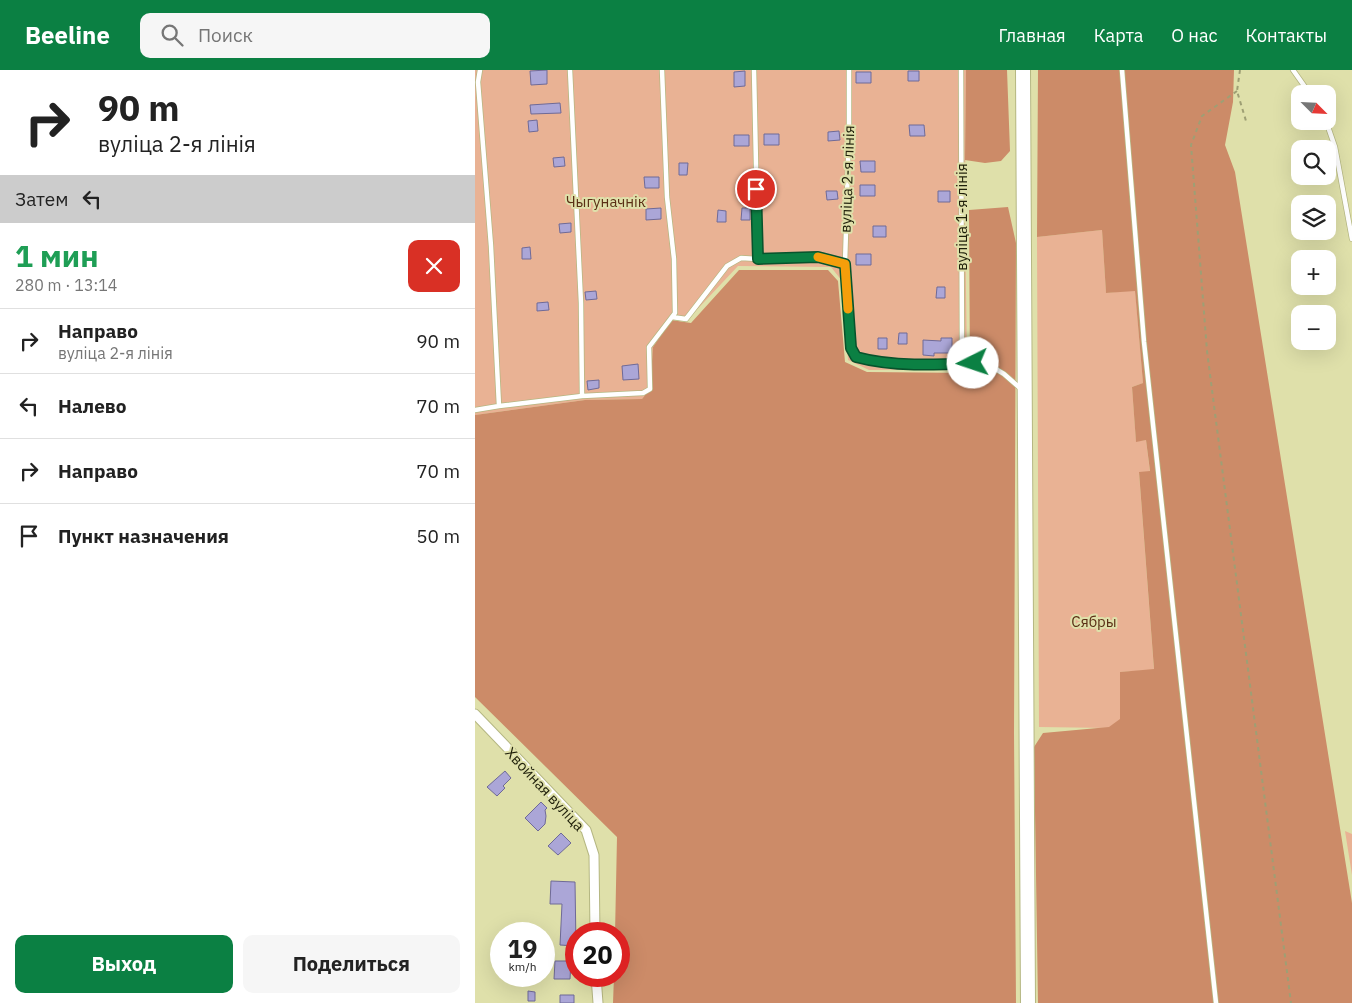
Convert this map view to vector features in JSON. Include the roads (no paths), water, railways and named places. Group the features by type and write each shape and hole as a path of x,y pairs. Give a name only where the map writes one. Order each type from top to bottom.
{"main road":[{"path":"1023,70 1028,1003"}],"street":[{"name":"Хвойная вуліца","path":"475,714 586,830 594,855 595,922"},
{"path":"597,987 598,1003"}],"lane":[{"path":"475,70 480,70 478,82 491,246 499,406"},
{"path":"570,70 581,303 582,396"},
{"path":"475,410 582,396 643,393 650,389 649,347 675,313 675,277 667,197 662,70"},
{"path":"754,70 758,259"},
{"name":"вуліца 2-я лінія","path":"849,70 845,264 851,348 856,357 873,361 941,365 962,363"},
{"name":"вуліца 1-я лінія","path":"961,70 962,363"},
{"path":"1122,70 1144,342 1217,1003"},
{"path":"1293,70 1304,85"},
{"path":"1329,130 1335,147 1352,239"},
{"path":"672,317 686,319 727,266 741,258 818,257 845,264"},
{"path":"962,363 984,362 1004,374 1024,392"}],"park label":[{"name":"Чыгуначнік","path":"606,201"},
{"name":"Сябры","path":"1094,621"}]}
